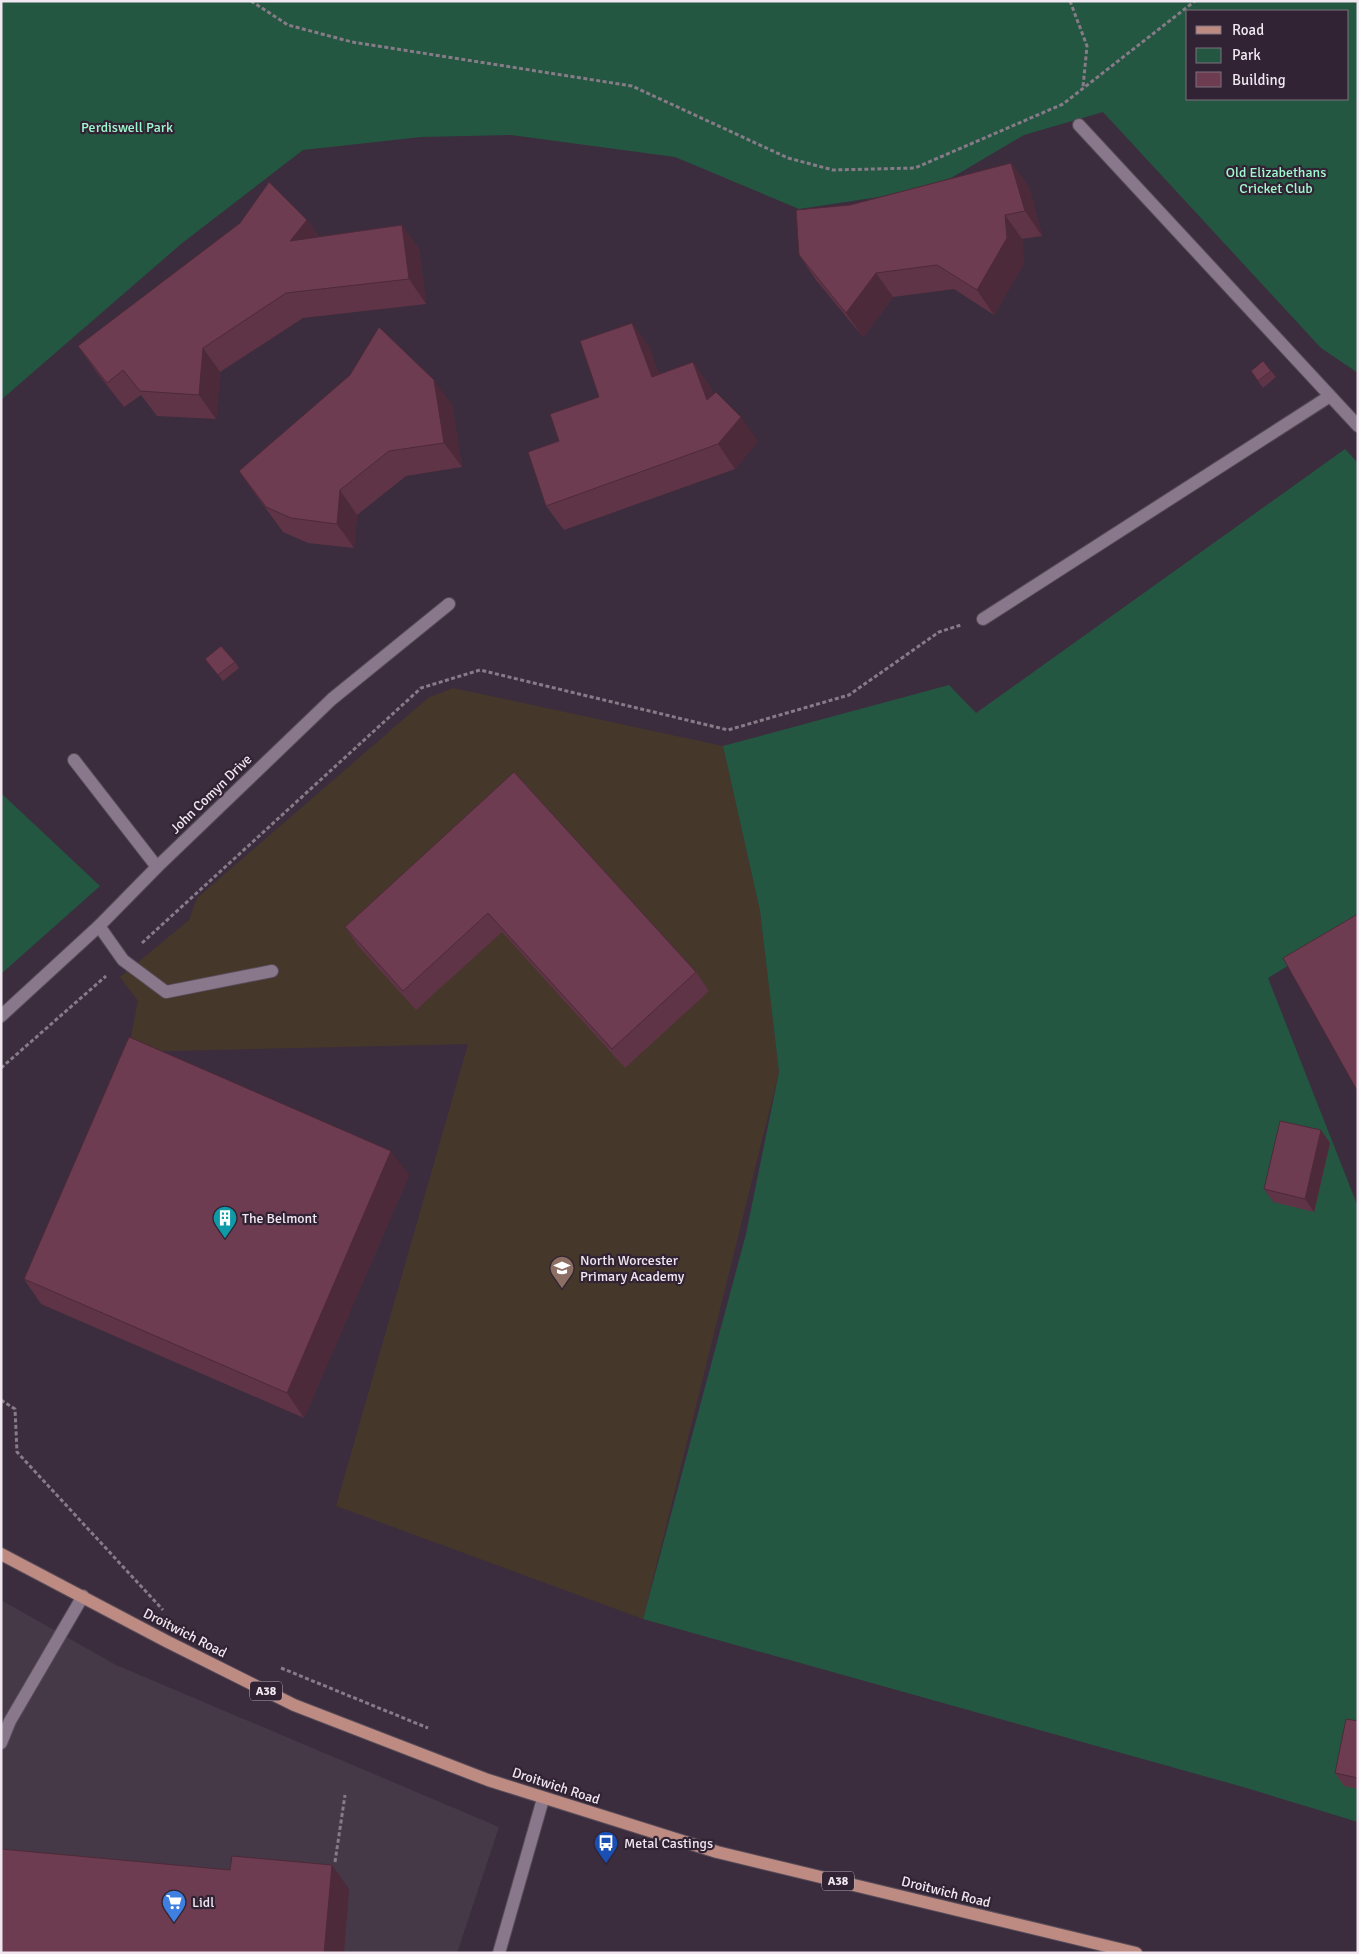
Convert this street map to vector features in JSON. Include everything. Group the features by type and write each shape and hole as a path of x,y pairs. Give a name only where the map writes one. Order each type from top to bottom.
{"main road":[{"name":"Droitwich Road","path":"1,1554 166,1641 294,1705 488,1780 543,1799 716,1852 1136,1953"}],"street":[{"path":"1079,125 1358,426"},
{"path":"983,619 1330,396"},
{"name":"John Comyn Drive","path":"1,1016 99,926 157,867 332,699 449,604"},
{"path":"74,760 157,867"},
{"path":"99,926 123,960 166,992 272,971"},
{"path":"1,1743 10,1721 82,1596"},
{"path":"499,1953 543,1799"}],"path":[{"path":"251,1 288,25 352,42 632,86 788,158 833,170 915,168 1063,104 1195,1"},
{"path":"1070,1 1087,46 1083,87"},
{"path":"123,960 421,688 480,670 728,730 849,695 939,632 983,619"},
{"path":"1,1068 96,984"},
{"path":"1,1400 15,1409 17,1452 165,1612"},
{"path":"277,1667 429,1728"},
{"path":"335,1862 345,1795"}],"shaded area":[{"name":"North Worcester Primary Academy","path":"453,688 723,746 760,911 779,1072 643,1619 336,1506 468,1044 128,1052 138,1001 120,977 189,920 197,898 428,698"},
{"path":"1,1600 116,1665 499,1827 457,1953 1,1953"}],"green space":[{"name":"Perdiswell Park","path":"1,1 1358,1 1358,373 1321,348 1103,112 1024,135 951,178 892,195 799,209 675,157 511,135 421,137 303,150 181,244 1,400"},
{"path":"1345,449 1358,463 1358,923 1268,978 1358,1207 1358,1822 1243,1787 643,1619 746,1234 779,1072 760,911 723,746 949,685 976,713"},
{"path":"1,793 100,886 1,974"}],"building":[{"path":"1011,163 1025,211 1005,215 1007,238 977,290 937,265 876,273 846,313 799,255 796,210 850,205"},
{"path":"269,182 307,220 290,241 402,225 409,279 286,293 203,348 199,395 140,391 123,370 107,383 78,346 240,223"},
{"path":"632,323 652,377 693,362 707,400 716,392 741,417 718,444 546,506 528,452 559,441 550,414 599,397 580,341"},
{"path":"379,327 434,380 444,443 389,451 340,490 337,524 291,518 266,507 239,471 350,375"},
{"path":"1263,361 1271,371 1258,381 1251,371"},
{"path":"221,646 235,662 218,675 205,659"},
{"path":"514,772 696,972 612,1049 488,913 403,991 345,927"},
{"path":"1358,914 1358,1092 1283,958"},
{"name":"The Belmont","path":"129,1037 391,1151 287,1393 24,1279"},
{"path":"1280,1121 1321,1130 1305,1199 1264,1189"},
{"path":"1346,1719 1358,1721 1358,1778 1335,1773"},
{"name":"Lidl","path":"1,1849 230,1870 232,1856 332,1865 324,1953 1,1953"}],"place":[{"name":"The Belmont","path":"225,1239"},
{"name":"North Worcester Primary Academy","path":"562,1289"},
{"name":"Metal Castings","path":"606,1864"},
{"name":"Lidl","path":"174,1923"}],"park label":[{"name":"Old Elizabethans Cricket Club","path":"1276,180"}]}
